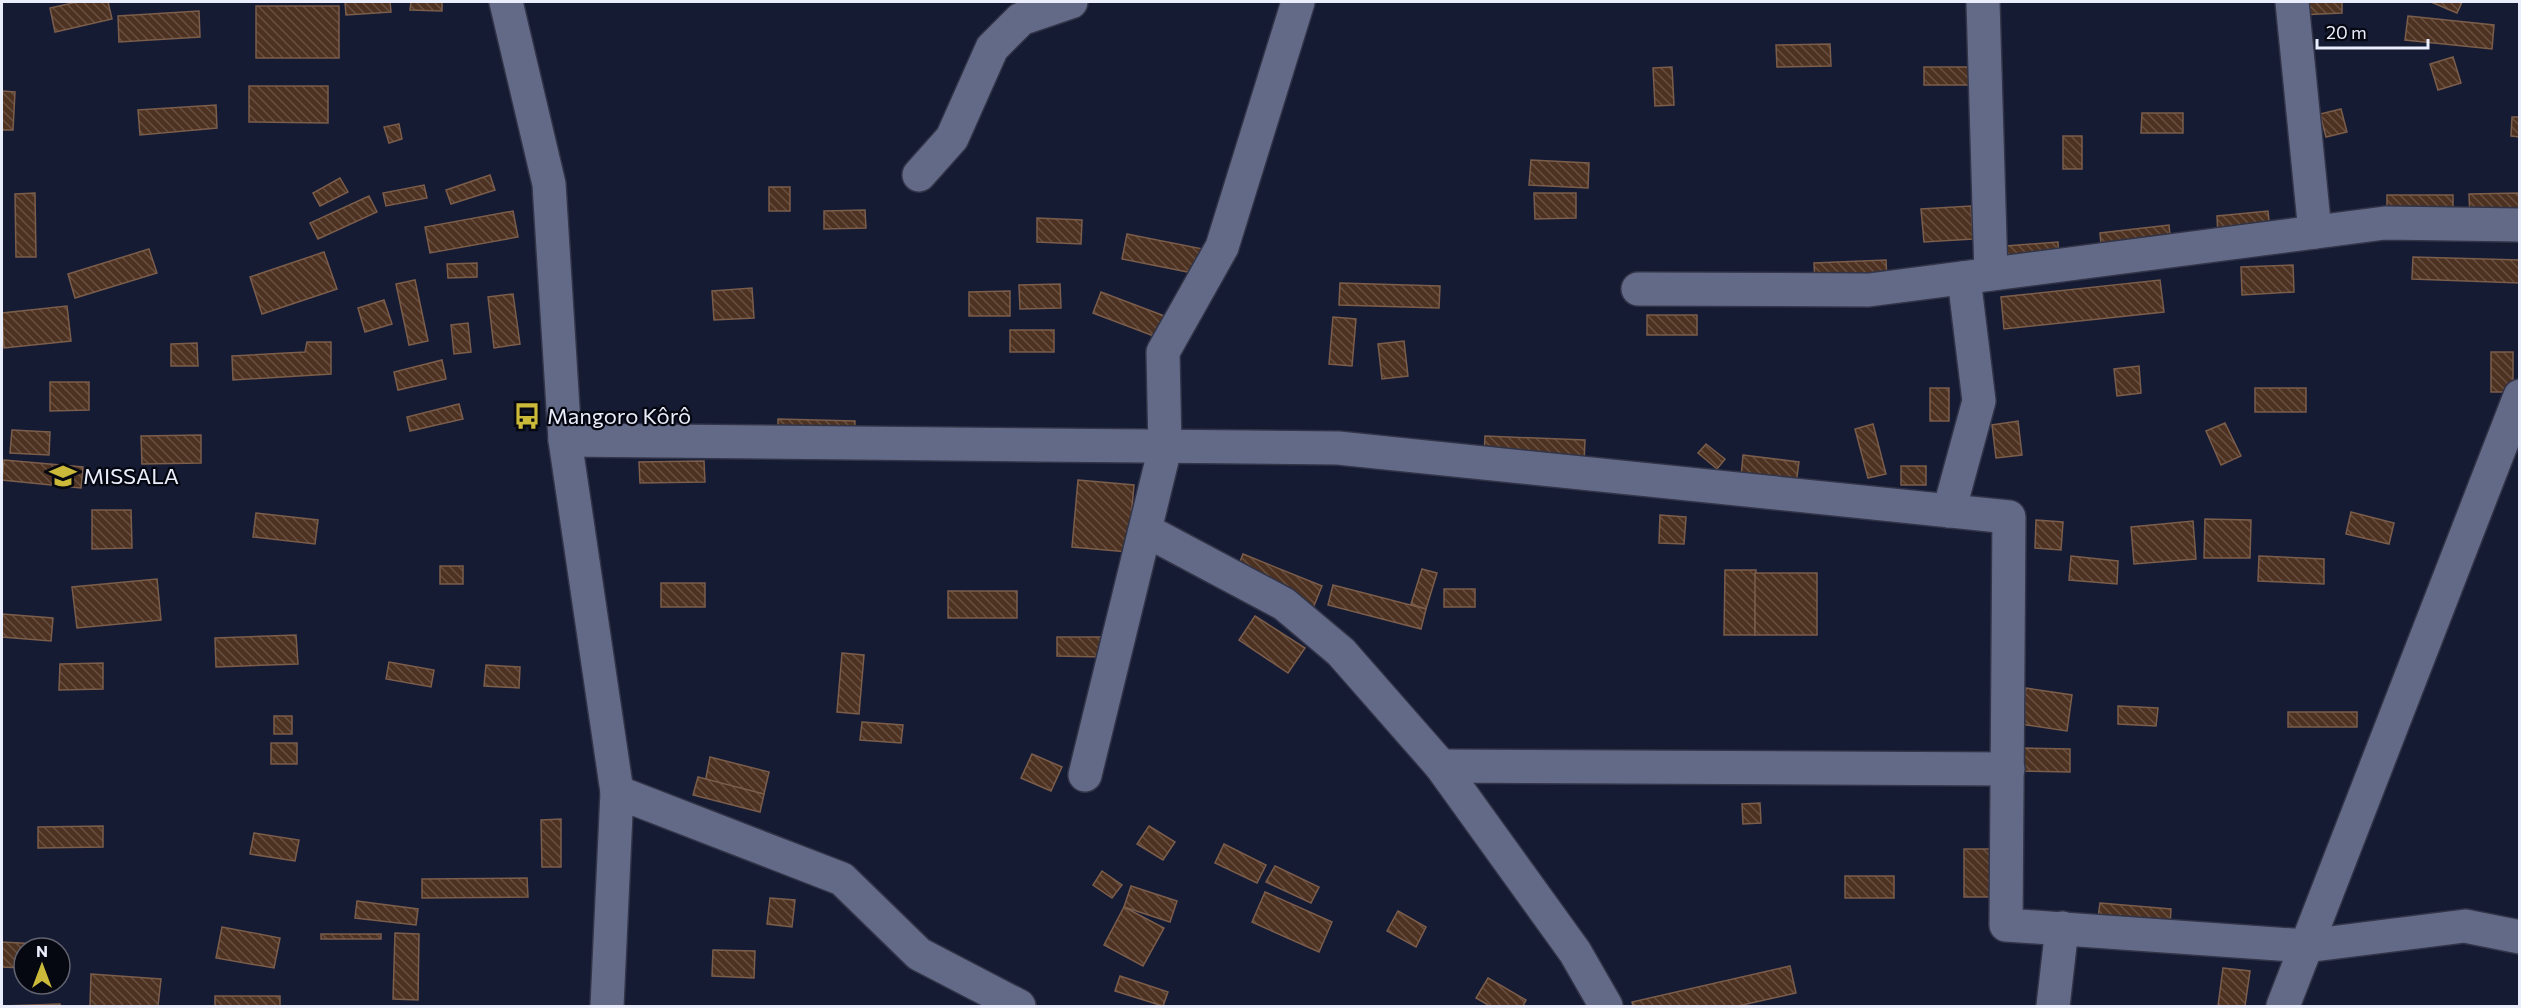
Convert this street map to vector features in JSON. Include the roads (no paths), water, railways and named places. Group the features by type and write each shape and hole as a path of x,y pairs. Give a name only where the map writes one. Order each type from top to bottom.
{"street":[{"path":"506,2 549,184 564,440 617,792 607,1006"},
{"path":"919,175 952,138 992,48 1021,19 1071,2"},
{"path":"1085,775 1165,448 1163,352 1222,247 1298,2"},
{"path":"1949,511 1979,401 1978,276 1983,2"},
{"path":"2292,2 2315,232"},
{"path":"1638,289 1869,290 2385,223 2520,225"},
{"path":"2283,1006 2520,396"},
{"path":"564,440 1338,448 2009,517 2006,925 2306,946 2465,926 2520,937"},
{"path":"1145,530 1284,603 1341,652 1441,766 1575,952 1606,1006"},
{"path":"1441,766 2008,769"},
{"path":"617,792 842,879 919,954 1013,1005"},
{"path":"2053,1006 2062,928"}],"place":[{"name":"Mangoro Kôrô","path":"527,416"},
{"name":"MISSALA","path":"63,476"}]}
